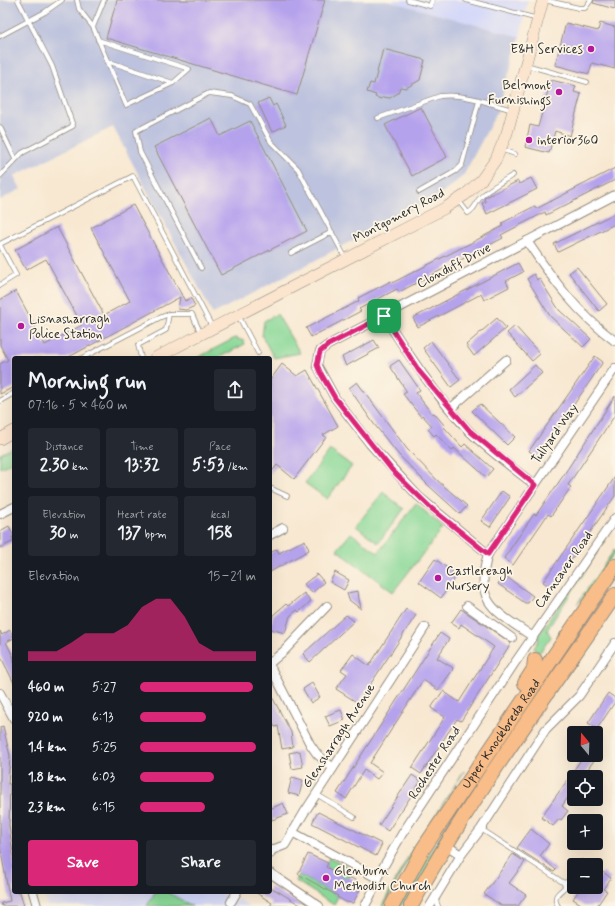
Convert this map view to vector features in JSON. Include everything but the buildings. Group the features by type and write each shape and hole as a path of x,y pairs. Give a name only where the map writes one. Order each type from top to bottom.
{"highway":[{"name":"Upper Knockbreda Road","path":"392,906 423,849 464,787 540,664 615,566"},
{"name":"Upper Knockbreda Road","path":"411,906 446,845 615,595"}],"street":[{"name":"Montgomery Road","path":"159,356 346,260 458,200 482,179 500,149 513,111 544,0"},
{"name":"Clonduff Drive","path":"488,554 431,508 392,470 335,398 317,365 320,352 328,345 615,195"},
{"path":"527,241 568,300 593,326 615,341"},
{"path":"384,316 419,371 450,409 470,431 535,485"},
{"path":"450,409 506,360"},
{"name":"Tullyard Way","path":"488,554 615,368"},
{"path":"0,439 12,433"},
{"path":"0,514 12,508"},
{"name":"Carncaver Road","path":"533,637 615,518"},
{"path":"272,534 283,528"},
{"path":"488,554 483,574 483,589 490,603 496,611 533,637"},
{"path":"272,661 285,650 327,606"},
{"path":"467,606 512,638"},
{"path":"497,627 504,617"},
{"name":"Glensharragh Avenue","path":"272,851 285,845 316,794 425,627"},
{"name":"Rochester Road","path":"365,906 375,887 377,878 402,834 533,637"},
{"path":"430,906 461,855 481,829 546,729 579,696 615,642"},
{"path":"522,653 559,678"},
{"path":"272,670 310,744 317,754 333,768"},
{"path":"0,693 12,715"},
{"path":"292,832 377,878"},
{"path":"446,845 461,855"},
{"path":"272,875 319,906"},
{"path":"34,894 37,906"},
{"path":"231,902 236,894"}],"lane":[{"path":"0,176 22,153 73,126 52,66 18,0"},
{"path":"0,36 48,10 62,0"},
{"path":"77,0 79,9 94,28 98,40 126,105 173,83 188,69 98,40"},
{"path":"94,28 104,0"},
{"path":"408,0 430,6 432,0"},
{"path":"466,0 538,19"},
{"path":"544,0 579,8 585,8 591,0"},
{"path":"107,61 173,83"},
{"path":"526,65 587,82"},
{"path":"201,268 140,152 136,131 209,93 232,96 250,104 272,142 298,169 346,260"},
{"path":"378,118 440,96 460,96 513,111"},
{"path":"418,192 456,171 462,165 480,101"},
{"path":"0,127 15,159"},
{"path":"500,149 515,154"},
{"path":"458,200 468,213 475,208 479,199 513,175"},
{"path":"0,285 16,275 0,244 133,176 212,328"},
{"path":"292,253 332,232"},
{"path":"86,356 169,314 192,314 202,334"},
{"path":"141,356 138,345 166,330 169,314"},
{"path":"238,315 258,353"},
{"path":"0,401 12,395"},
{"path":"272,489 287,496"},
{"path":"316,794 354,817"},
{"path":"481,829 564,883"},
{"path":"558,906 555,898 556,895 565,887 564,883"},
{"path":"435,897 438,906"}],"shaded area":[{"path":"0,0 386,0 520,37 497,112 463,176 439,195 213,314 113,127 14,176 21,189 0,200"},
{"path":"386,0 528,0 520,37"},
{"path":"44,894 224,894 227,901 234,902 239,899 249,906 47,906"}],"green space":[{"path":"277,314 300,353 274,358 262,336 264,321"},
{"path":"235,338 244,341 245,344 222,356 201,356"},
{"path":"12,448 12,462 0,468 0,454"},
{"path":"330,450 352,466 327,499 305,483"},
{"path":"383,492 404,509 378,543 356,526"},
{"path":"416,503 443,528 393,592 337,550 351,533 378,553"},
{"path":"605,540 547,630 551,637 540,652 537,652 534,648 539,640 537,637"},
{"path":"615,549 615,552 585,597 577,604"},
{"path":"541,689 406,903 404,902 401,906 399,905 467,795 503,741"},
{"path":"464,771 404,867 384,906 382,906 407,859"},
{"path":"329,857 354,870 348,879 326,867"},
{"path":"299,875 338,896 334,905 296,881"},
{"path":"154,894 171,894 192,906 147,906"}],"place":[{"name":"E&H Services","path":"591,49"},
{"name":"Belmont Furnishings","path":"559,92"},
{"name":"interior360","path":"529,140"},
{"name":"Lisnasharragh Police Station","path":"21,326"},
{"name":"Castlereagh Nursery","path":"438,578"},
{"name":"Glenburn Methodist Church","path":"326,878"}],"route":[{"path":"384,316 419,371 450,409 470,431 535,485 488,554 431,508 392,470 335,398 320,372 317,365 317,359 320,352 328,345 384,316"}]}
